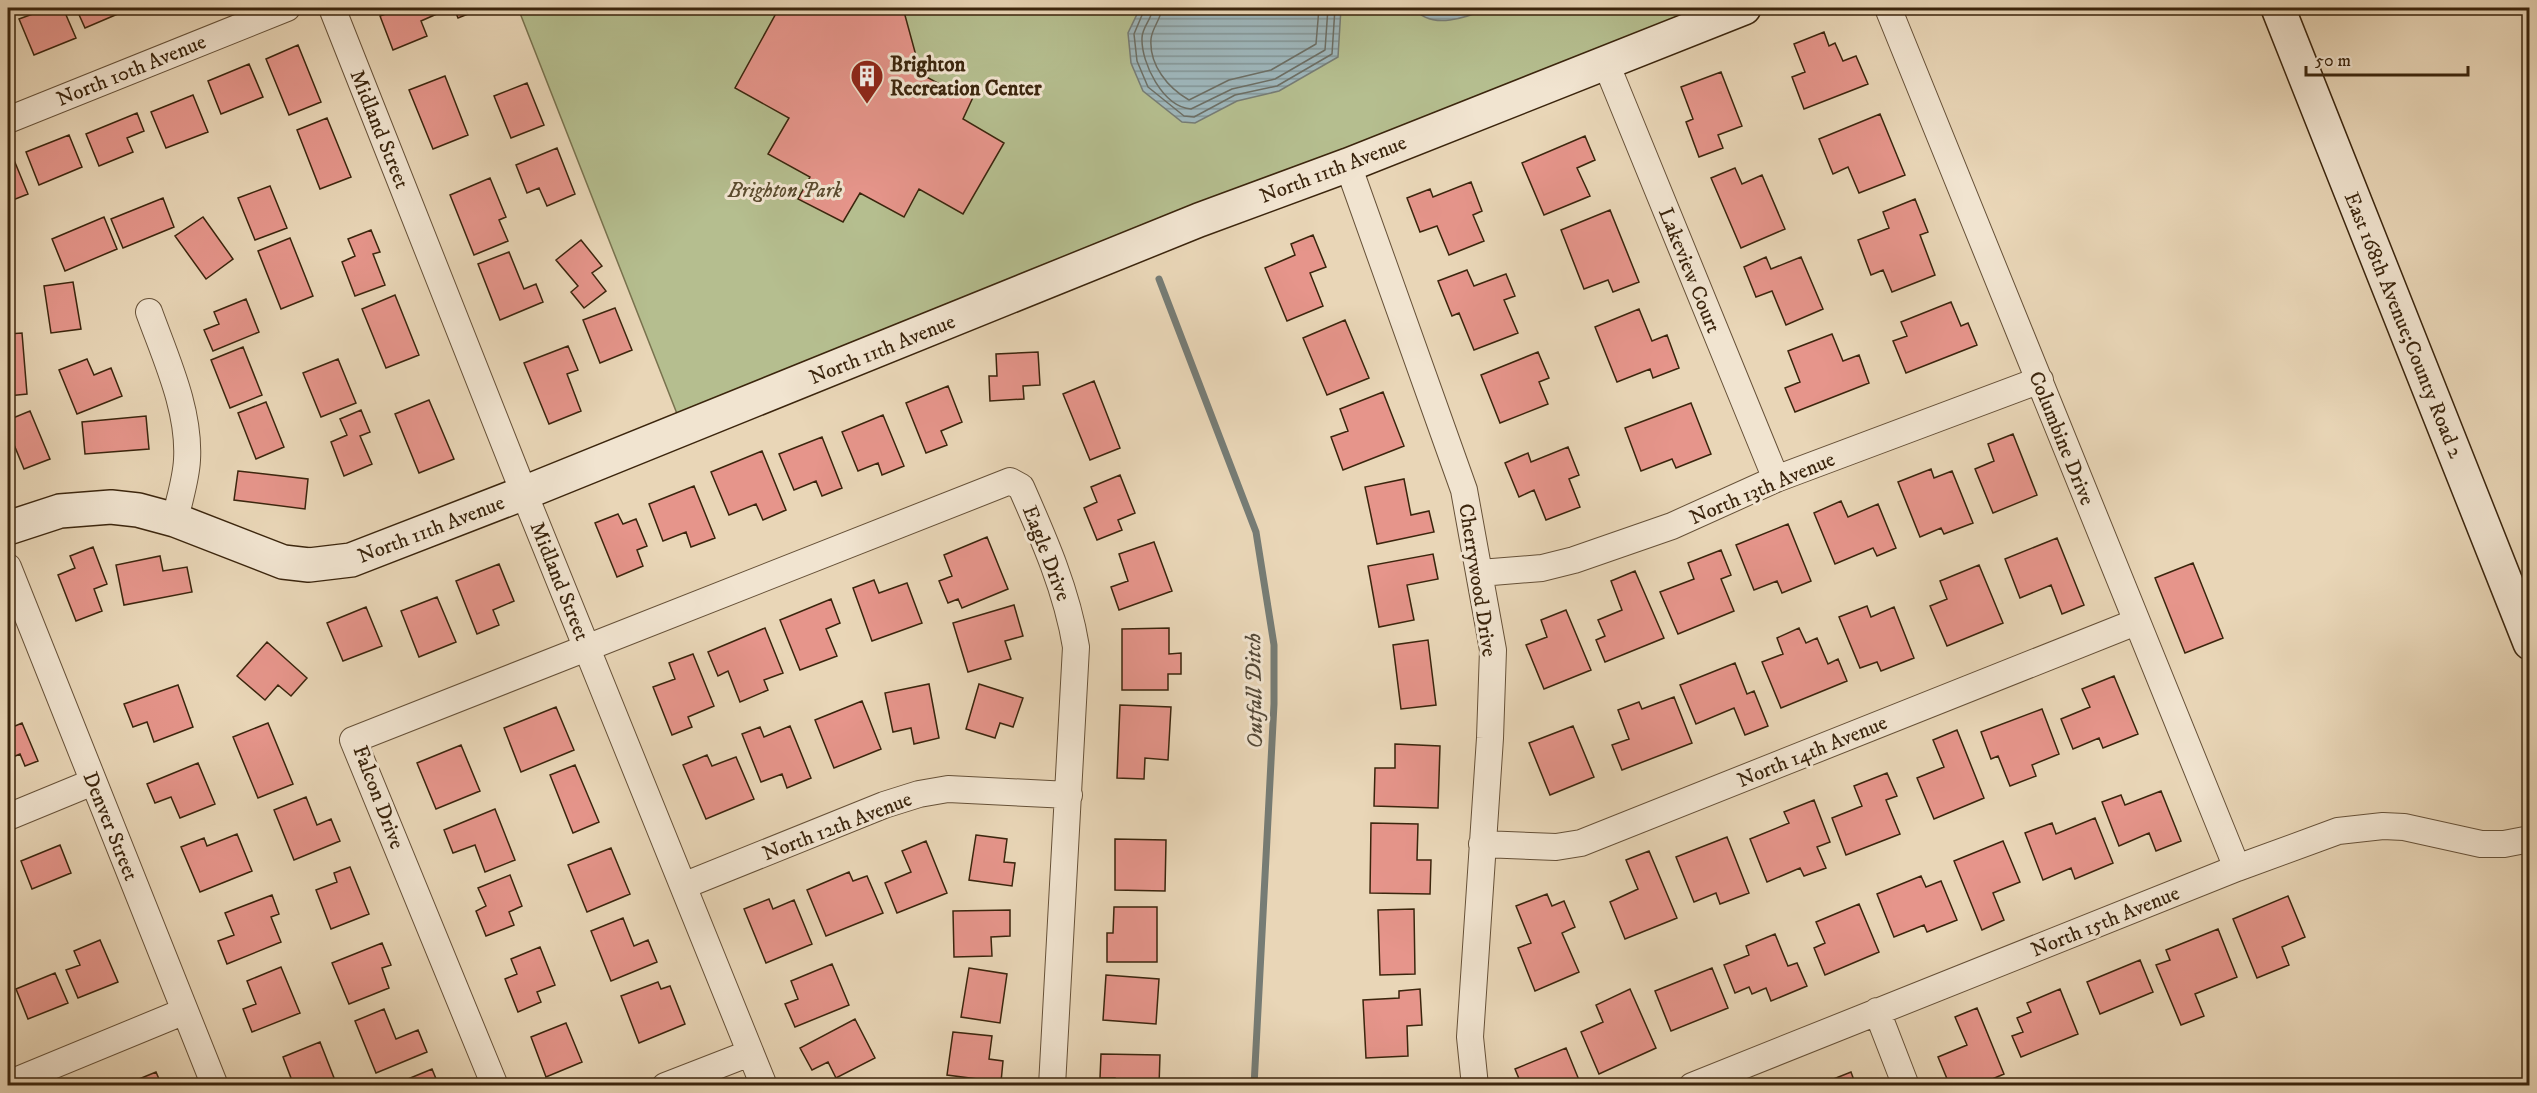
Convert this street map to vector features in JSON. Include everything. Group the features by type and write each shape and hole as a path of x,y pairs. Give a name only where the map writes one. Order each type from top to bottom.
{"street":[{"name":"North 10th Avenue","path":"9,113 287,8"},
{"name":"Midland Street","path":"332,8 524,493 764,1086"},
{"name":"North 11th Avenue","path":"8,528 60,511 88,507 138,510 175,520 283,562 332,564 363,556 1199,220 1348,165 1605,61 1744,8"},
{"name":"Columbine Drive","path":"1888,8 2237,868"},
{"name":"East 168th Avenue;County Road 2","path":"2278,8 2529,643"},
{"name":"Lakeview Court","path":"1605,61 1776,479"},
{"name":"Cherrywood Drive","path":"1348,165 1464,490 1493,650 1490,738 1470,1037 1475,1086"},
{"path":"149,312 173,379 186,425 187,462 175,520"},
{"name":"North 13th Avenue","path":"1480,573 1542,568 1574,560 1672,526 1776,479 2040,380"},
{"name":"Eagle Drive","path":"587,647 993,485 1016,482 1036,520 1058,574 1072,622 1077,664 1052,1086"},
{"name":"Denver Street","path":"8,567 215,1086"},
{"name":"North 14th Avenue","path":"1482,844 1556,847 1581,843 2136,622"},
{"name":"Falcon Drive","path":"495,1086 353,740 587,647"},
{"path":"8,817 93,782"},
{"name":"North 12th Avenue","path":"683,886 884,805 919,794 948,789 1069,795"},
{"name":"North 15th Avenue","path":"1692,1086 2314,838 2361,827 2404,827 2481,844 2504,844 2529,839"},
{"path":"8,1084 185,1011"},
{"path":"1877,1011 1906,1086"},
{"path":"665,1086 750,1053"}],"green space":[{"name":"Brighton Park","path":"518,8 1746,8 683,429"}],"water":[{"path":"1140,8 1341,8 1338,57 1279,91 1237,101 1195,123 1182,122 1143,91 1131,63 1128,33"},
{"path":"1414,8 1489,8 1461,18 1440,20 1421,15"}],"building":[{"path":"49,8 63,8 76,38 34,55 19,19"},
{"path":"76,8 126,8 127,10 85,28"},
{"path":"402,8 437,8 439,13 421,21 427,36 393,50 380,16"},
{"path":"454,8 483,8 458,18"},
{"name":"Brighton Recreation Center","path":"779,8 903,8 921,74 954,92 966,89 975,93 963,119 1004,143 963,214 919,189 904,217 860,193 843,222 798,199 810,177 768,154 789,118 735,88"},
{"path":"1824,32 1829,46 1835,43 1843,61 1856,56 1868,84 1804,109 1792,77 1805,72 1794,44"},
{"path":"298,45 321,102 289,115 266,59"},
{"path":"249,64 263,97 221,114 208,81"},
{"path":"1721,72 1742,126 1718,135 1723,148 1699,157 1686,122 1693,119 1681,87"},
{"path":"445,76 468,135 433,149 409,90"},
{"path":"527,83 544,125 511,138 494,96"},
{"path":"193,95 208,132 166,148 151,112"},
{"path":"137,113 144,131 127,138 133,152 99,166 86,134"},
{"path":"1880,114 1905,175 1859,193 1848,167 1833,174 1819,139"},
{"path":"327,118 351,177 320,189 297,130"},
{"path":"69,135 82,167 39,185 26,152"},
{"path":"1585,136 1595,160 1577,168 1590,196 1544,215 1522,163"},
{"path":"557,148 575,194 547,206 539,188 527,193 516,165"},
{"path":"14,160 28,194 8,202 8,163"},
{"path":"1735,168 1742,184 1762,175 1785,229 1741,248 1711,178"},
{"path":"490,178 506,217 499,220 508,241 474,255 450,195"},
{"path":"1471,182 1482,211 1473,215 1484,241 1449,255 1437,226 1420,232 1407,198 1430,189 1433,197"},
{"path":"270,186 287,228 255,240 238,198"},
{"path":"163,198 174,227 123,248 111,219"},
{"path":"1915,199 1928,232 1920,235 1935,275 1892,292 1883,270 1871,275 1858,240 1889,228 1883,212"},
{"path":"1610,210 1639,282 1613,292 1608,280 1584,289 1561,230"},
{"path":"104,217 117,249 65,271 52,239"},
{"path":"203,217 233,259 206,279 175,236"},
{"path":"371,230 380,252 373,254 385,285 355,296 342,262 355,256 348,239"},
{"path":"1313,235 1326,267 1310,273 1323,306 1287,321 1265,268 1295,255 1291,244"},
{"path":"290,238 313,296 281,309 258,251"},
{"path":"581,240 602,266 592,273 606,291 584,308 571,292 578,286 556,260"},
{"path":"509,252 524,289 536,284 543,302 500,320 478,264"},
{"path":"1766,257 1771,269 1801,257 1823,309 1786,325 1772,291 1756,297 1744,267"},
{"path":"1467,270 1474,286 1506,274 1515,296 1504,300 1518,333 1474,350 1459,313 1452,316 1438,281"},
{"path":"73,282 81,329 51,333 44,286"},
{"path":"395,295 419,355 386,368 362,309"},
{"path":"246,299 259,332 213,351 204,330 219,324 214,312"},
{"path":"1951,302 1961,326 1968,323 1977,345 1906,373 1893,341 1907,336 1901,322"},
{"path":"615,308 632,350 600,363 583,320"},
{"path":"1639,309 1652,341 1667,335 1679,368 1653,378 1650,369 1617,382 1595,327"},
{"path":"1345,320 1369,378 1327,395 1303,338"},
{"path":"22,333 27,394 8,396 8,334"},
{"path":"1832,334 1843,361 1859,355 1869,383 1795,412 1785,388 1800,382 1788,351"},
{"path":"568,346 578,370 567,374 581,411 549,424 524,363"},
{"path":"243,347 262,395 230,408 211,360"},
{"path":"1038,352 1040,385 1023,386 1024,399 990,401 989,376 997,376 996,354"},
{"path":"1538,352 1549,378 1539,382 1548,404 1500,423 1481,375"},
{"path":"87,359 94,375 111,368 122,396 77,414 59,370"},
{"path":"338,359 356,403 321,417 303,373"},
{"path":"1094,381 1120,448 1090,460 1063,394"},
{"path":"948,386 962,422 941,431 947,445 926,453 906,403"},
{"path":"1383,392 1404,446 1343,470 1331,437 1348,431 1340,409"},
{"path":"429,400 454,459 419,473 395,414"},
{"path":"266,402 284,447 256,459 238,413"},
{"path":"1691,403 1711,454 1676,468 1672,459 1641,471 1625,428"},
{"path":"361,410 370,432 360,436 372,464 344,476 331,442 347,435 340,419"},
{"path":"30,411 50,459 24,469 8,430 8,420"},
{"path":"883,415 904,466 882,475 878,463 858,471 842,432"},
{"path":"146,416 149,449 85,454 82,422"},
{"path":"2013,434 2037,495 1993,513 1975,469 1994,461 1988,444"},
{"path":"822,437 842,488 822,496 816,481 794,490 779,454"},
{"path":"1568,447 1579,475 1569,479 1580,507 1546,520 1534,490 1519,497 1505,463 1528,453 1531,462"},
{"path":"762,451 786,510 763,520 756,504 729,515 711,472"},
{"path":"1931,469 1934,478 1952,471 1973,523 1944,534 1941,528 1920,537 1898,482"},
{"path":"238,471 308,479 305,509 234,500"},
{"path":"1120,475 1135,513 1118,520 1122,530 1097,540 1084,508 1097,502 1091,487"},
{"path":"1404,479 1411,515 1429,511 1434,532 1377,544 1365,487"},
{"path":"694,486 715,538 691,547 686,532 663,541 649,504"},
{"path":"1841,501 1848,517 1878,504 1896,548 1877,556 1873,548 1835,564 1814,513"},
{"path":"618,514 623,524 636,519 647,546 637,550 643,566 617,577 595,523"},
{"path":"1788,524 1811,581 1782,593 1777,581 1754,590 1736,545"},
{"path":"987,537 1008,589 962,608 958,599 948,603 939,581 952,576 944,555"},
{"path":"2057,538 2084,605 2062,614 2051,585 2020,598 2005,559"},
{"path":"1154,542 1172,591 1119,610 1111,587 1128,581 1119,554"},
{"path":"93,547 107,584 94,589 102,611 76,621 58,575 75,568 70,556"},
{"path":"1721,550 1731,575 1721,579 1734,611 1678,634 1660,592 1694,579 1688,563"},
{"path":"1433,554 1438,579 1407,585 1414,620 1379,627 1368,566"},
{"path":"160,556 163,571 187,567 192,592 124,605 116,565"},
{"path":"2193,563 2223,638 2185,653 2155,578"},
{"path":"499,564 514,601 493,610 499,625 477,634 456,581"},
{"path":"1979,565 2003,623 1947,646 1930,606 1947,599 1940,581"},
{"path":"1635,571 1664,638 1605,662 1596,640 1605,636 1598,620 1622,610 1611,581"},
{"path":"874,580 879,593 907,583 922,623 872,641 853,588"},
{"path":"437,597 456,642 419,657 401,611"},
{"path":"831,599 840,623 826,629 837,656 800,670 780,620"},
{"path":"1014,605 1023,636 1005,641 1011,659 968,672 953,623"},
{"path":"1867,606 1871,617 1894,607 1914,658 1881,671 1877,662 1860,668 1839,617"},
{"path":"366,607 382,646 343,661 327,623"},
{"path":"1566,610 1591,670 1544,689 1526,645 1547,637 1541,620"},
{"path":"765,628 783,673 764,680 768,690 740,702 728,671 718,676 708,652"},
{"path":"1169,628 1169,654 1181,653 1181,674 1168,674 1168,690 1122,690 1122,629"},
{"path":"1799,628 1806,643 1817,638 1828,664 1838,659 1847,681 1781,708 1762,662 1783,654 1777,638"},
{"path":"1428,640 1436,705 1401,709 1393,645"},
{"path":"267,642 307,678 291,696 278,685 265,700 237,676"},
{"path":"693,654 714,706 688,717 692,727 672,735 653,687 675,679 669,663"},
{"path":"1735,663 1747,694 1754,691 1768,726 1745,735 1734,708 1696,724 1680,685"},
{"path":"2114,676 2138,734 2103,748 2099,738 2073,749 2061,719 2090,707 2082,689"},
{"path":"929,684 939,738 914,744 911,728 893,732 885,693"},
{"path":"979,684 1023,698 1013,727 1000,723 995,738 966,729"},
{"path":"178,685 193,727 154,742 147,722 133,727 124,704"},
{"path":"1674,697 1692,743 1622,770 1612,745 1629,739 1618,710 1639,702 1642,709"},
{"path":"862,701 881,749 834,768 815,720"},
{"path":"1120,705 1171,707 1168,760 1145,758 1144,779 1117,778"},
{"path":"556,707 574,750 521,772 504,728"},
{"path":"2042,709 2059,754 2032,765 2036,776 2010,786 1998,756 1991,759 1981,732"},
{"path":"22,723 38,761 25,766 20,754 8,759 8,729"},
{"path":"268,723 293,784 258,798 233,737"},
{"path":"790,726 811,778 787,788 782,774 761,782 742,734 760,727 764,737"},
{"path":"1573,726 1594,777 1550,795 1529,743"},
{"path":"1957,730 1984,798 1934,819 1917,778 1944,767 1933,740"},
{"path":"1395,744 1440,746 1438,808 1374,806 1375,768 1395,768"},
{"path":"461,745 480,791 436,809 417,763"},
{"path":"707,755 712,766 736,757 754,799 706,819 683,765"},
{"path":"198,763 215,804 180,818 171,797 155,803 147,784"},
{"path":"575,765 599,822 573,833 550,775"},
{"path":"1887,773 1897,796 1886,800 1900,834 1846,855 1832,818 1862,806 1854,786"},
{"path":"2161,791 2181,841 2156,851 2149,833 2119,846 2102,802 2121,795 2125,805"},
{"path":"306,797 317,825 331,819 340,841 294,860 274,810"},
{"path":"1814,800 1830,842 1817,847 1826,868 1804,876 1800,868 1767,882 1750,839 1789,823 1784,812"},
{"path":"495,809 515,860 485,872 475,845 453,853 444,830"},
{"path":"2095,818 2113,863 2075,879 2071,868 2043,880 2025,833 2052,823 2056,834"},
{"path":"1371,823 1418,824 1417,860 1431,860 1430,894 1370,893"},
{"path":"237,834 252,871 200,892 181,847 204,838 207,846"},
{"path":"976,835 1007,839 1004,862 1015,863 1012,886 969,880"},
{"path":"1727,837 1749,893 1720,904 1716,893 1694,902 1676,857"},
{"path":"1115,839 1166,840 1165,891 1115,890"},
{"path":"926,841 947,893 897,913 885,883 911,872 902,851"},
{"path":"2003,841 2020,882 1993,893 2004,920 1982,930 1954,861"},
{"path":"60,845 71,873 32,889 21,861"},
{"path":"611,848 630,894 587,912 568,865"},
{"path":"1649,851 1677,918 1625,939 1610,902 1638,889 1626,860"},
{"path":"350,867 369,914 331,929 316,890 337,882 334,873"},
{"path":"849,872 853,881 867,876 883,913 826,936 807,890"},
{"path":"510,875 522,906 509,912 514,925 486,936 476,911 486,906 478,888"},
{"path":"1921,876 1926,887 1941,881 1957,920 1927,932 1924,925 1894,937 1877,894"},
{"path":"1547,894 1552,906 1564,901 1575,927 1562,933 1579,972 1535,991 1518,948 1531,943 1516,906"},
{"path":"272,895 279,914 271,917 281,942 227,964 218,941 234,935 225,913"},
{"path":"2288,896 2305,937 2282,947 2289,965 2257,978 2233,919"},
{"path":"769,899 773,909 794,900 812,944 766,963 744,909"},
{"path":"1859,904 1879,952 1825,975 1814,948 1825,943 1816,922"},
{"path":"1114,907 1157,907 1157,962 1107,962 1107,933 1113,933"},
{"path":"1414,909 1415,974 1380,975 1378,910"},
{"path":"1010,910 1010,936 991,937 992,956 954,957 953,911"},
{"path":"623,918 634,946 648,940 657,962 611,981 591,931"},
{"path":"2218,929 2237,977 2195,994 2204,1016 2181,1025 2156,965 2170,960 2166,950"},
{"path":"1775,934 1788,966 1797,963 1807,986 1771,1001 1766,988 1752,994 1749,987 1735,993 1724,965 1749,955 1746,946"},
{"path":"100,940 118,982 78,998 66,970 80,965 74,951"},
{"path":"382,943 391,965 382,968 389,988 349,1004 332,963"},
{"path":"540,947 555,985 537,992 541,1002 518,1012 505,979 517,974 511,959"},
{"path":"2140,960 2153,992 2100,1014 2087,982"},
{"path":"832,964 849,1005 795,1027 785,1004 798,999 791,981"},
{"path":"281,967 300,1013 252,1032 243,1009 256,1004 247,981"},
{"path":"969,968 1007,974 1000,1023 961,1017"},
{"path":"1712,968 1728,1008 1671,1031 1655,991"},
{"path":"55,973 68,1003 28,1019 16,989"},
{"path":"1106,975 1159,979 1156,1024 1103,1020"},
{"path":"658,982 661,989 670,986 685,1024 639,1043 621,996"},
{"path":"1420,989 1422,1025 1407,1026 1408,1056 1366,1058 1363,1000 1399,998 1399,991"},
{"path":"1630,989 1656,1048 1599,1074 1581,1032 1603,1022 1596,1005"},
{"path":"2060,989 2078,1034 2021,1057 2012,1036 2023,1032 2017,1018 2031,1012 2027,1003"},
{"path":"1977,1008 2004,1074 1976,1086 1950,1086 1938,1057 1967,1045 1955,1017"},
{"path":"384,1009 396,1039 418,1030 427,1052 376,1073 355,1021"},
{"path":"855,1019 875,1058 836,1078 828,1062 812,1070 800,1048"},
{"path":"566,1023 582,1062 546,1077 531,1037"},
{"path":"953,1032 992,1036 989,1059 1003,1061 1001,1082 947,1075"},
{"path":"320,1042 336,1083 330,1086 278,1086 291,1078 283,1057"},
{"path":"1566,1048 1579,1080 1566,1086 1522,1086 1515,1069"},
{"path":"1101,1054 1160,1055 1159,1086 1115,1086 1115,1078 1100,1078"},
{"path":"432,1069 439,1086 391,1086"},
{"path":"156,1072 162,1086 122,1086"},
{"path":"1851,1072 1856,1086 1816,1086"}],"waterway":[{"name":"Outfall Ditch","path":"1159,279 1256,532 1274,645 1274,704 1254,1086"}],"place":[{"name":"Brighton Recreation Center","path":"867,105"}]}
